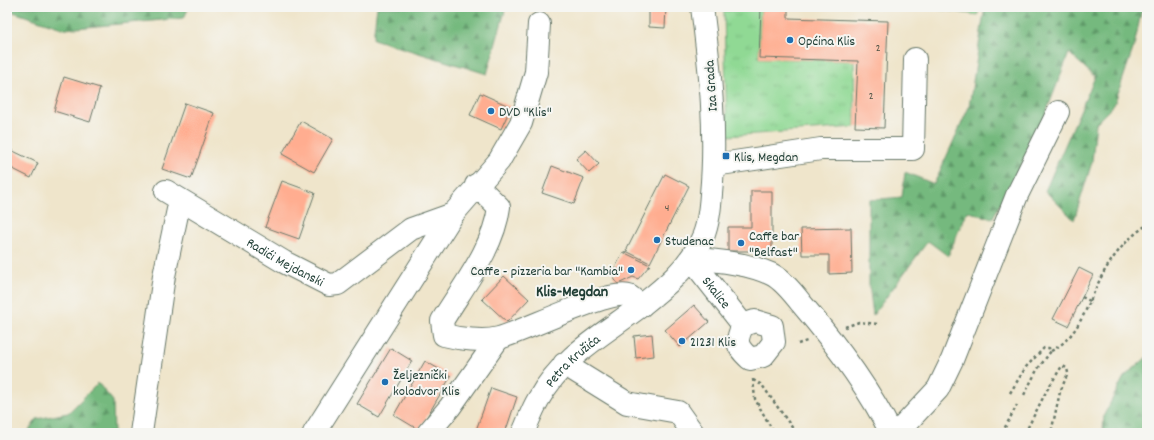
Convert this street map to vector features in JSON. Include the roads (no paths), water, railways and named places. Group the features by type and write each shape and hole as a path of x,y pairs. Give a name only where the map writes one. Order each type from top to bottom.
{"street":[{"name":"Iza Grada","path":"691,259 704,233 710,208 714,165 710,71 702,7"},
{"path":"314,433 453,214 476,185 499,160 521,123 536,72 539,24"},
{"path":"714,165 821,149 913,149 914,59"},
{"path":"897,433 938,389 952,360 1017,195 1058,112"},
{"path":"476,185 499,207 497,224 480,259 442,321 444,335 458,339 498,339 570,310 614,296 628,296 641,306"},
{"name":"Radići Mejdanski","path":"141,433 164,276 173,196 284,262 329,285 338,284 412,229 453,214"},
{"path":"691,259 724,262 772,274 792,293 829,335 880,410 890,433"},
{"name":"Petra Kružića","path":"523,433 538,400 564,364 589,342 641,306 669,284 691,259"},
{"name":"Skalice","path":"691,259 743,325"},
{"path":"755,321 772,326 774,342 751,369 740,350 737,338 743,325 755,321"},
{"path":"428,433 450,407 498,339"},
{"path":"564,364 627,403 678,412 693,433"}],"place":[{"name":"Općina Klis","path":"790,40"},
{"name":"DVD \"Klis\"","path":"491,111"},
{"name":"Klis, Megdan","path":"726,156"},
{"name":"Studenac","path":"657,240"},
{"name":"Caffe bar \"Belfast\"","path":"741,243"},
{"name":"Caffe - pizzeria bar \"Kambia\"","path":"631,270"},
{"name":"21231 Klis","path":"682,341"},
{"name":"Željeznički kolodvor Klis","path":"385,382"}],"district":[{"name":"Klis-Megdan","path":"572,290"}]}
